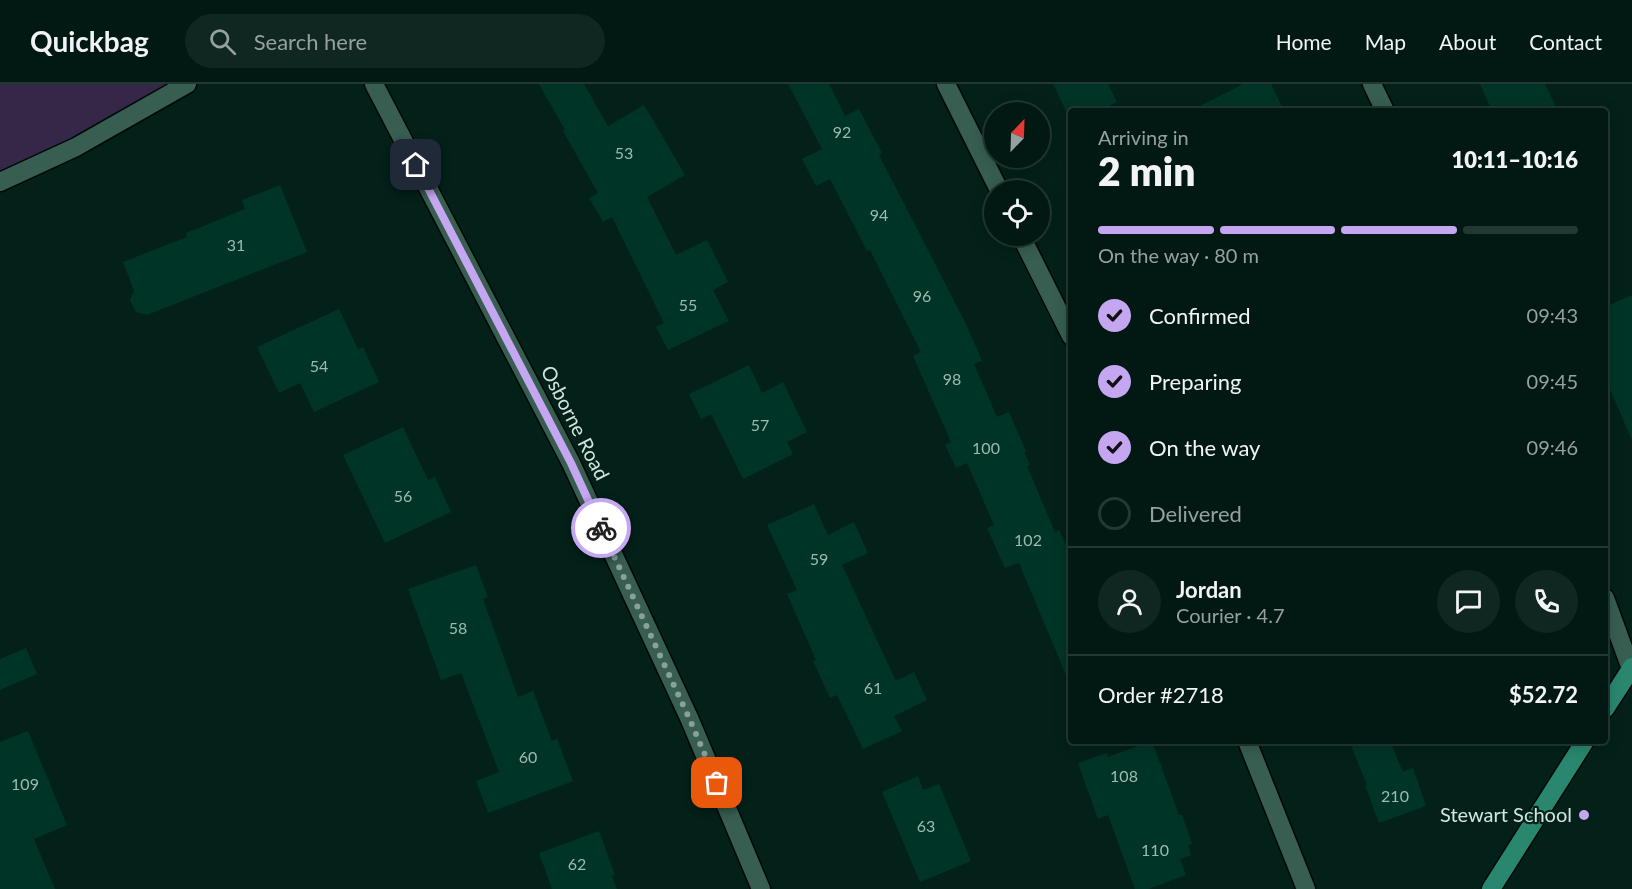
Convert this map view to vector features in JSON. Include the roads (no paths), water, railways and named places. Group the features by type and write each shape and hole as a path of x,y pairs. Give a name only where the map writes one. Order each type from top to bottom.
{"main road":[{"path":"1608,704 1631,668"},
{"path":"1491,889 1583,744"}],"street":[{"path":"0,182 76,147 187,84"},
{"name":"Osborne Road","path":"374,84 571,463 690,720 761,889"},
{"path":"946,84 994,180"},
{"path":"1372,84 1384,108"},
{"path":"1026,246 1068,330"},
{"path":"1608,606 1631,668"},
{"path":"1248,744 1306,889"}],"place":[{"name":"Stewart School","path":"1584,815"}]}
